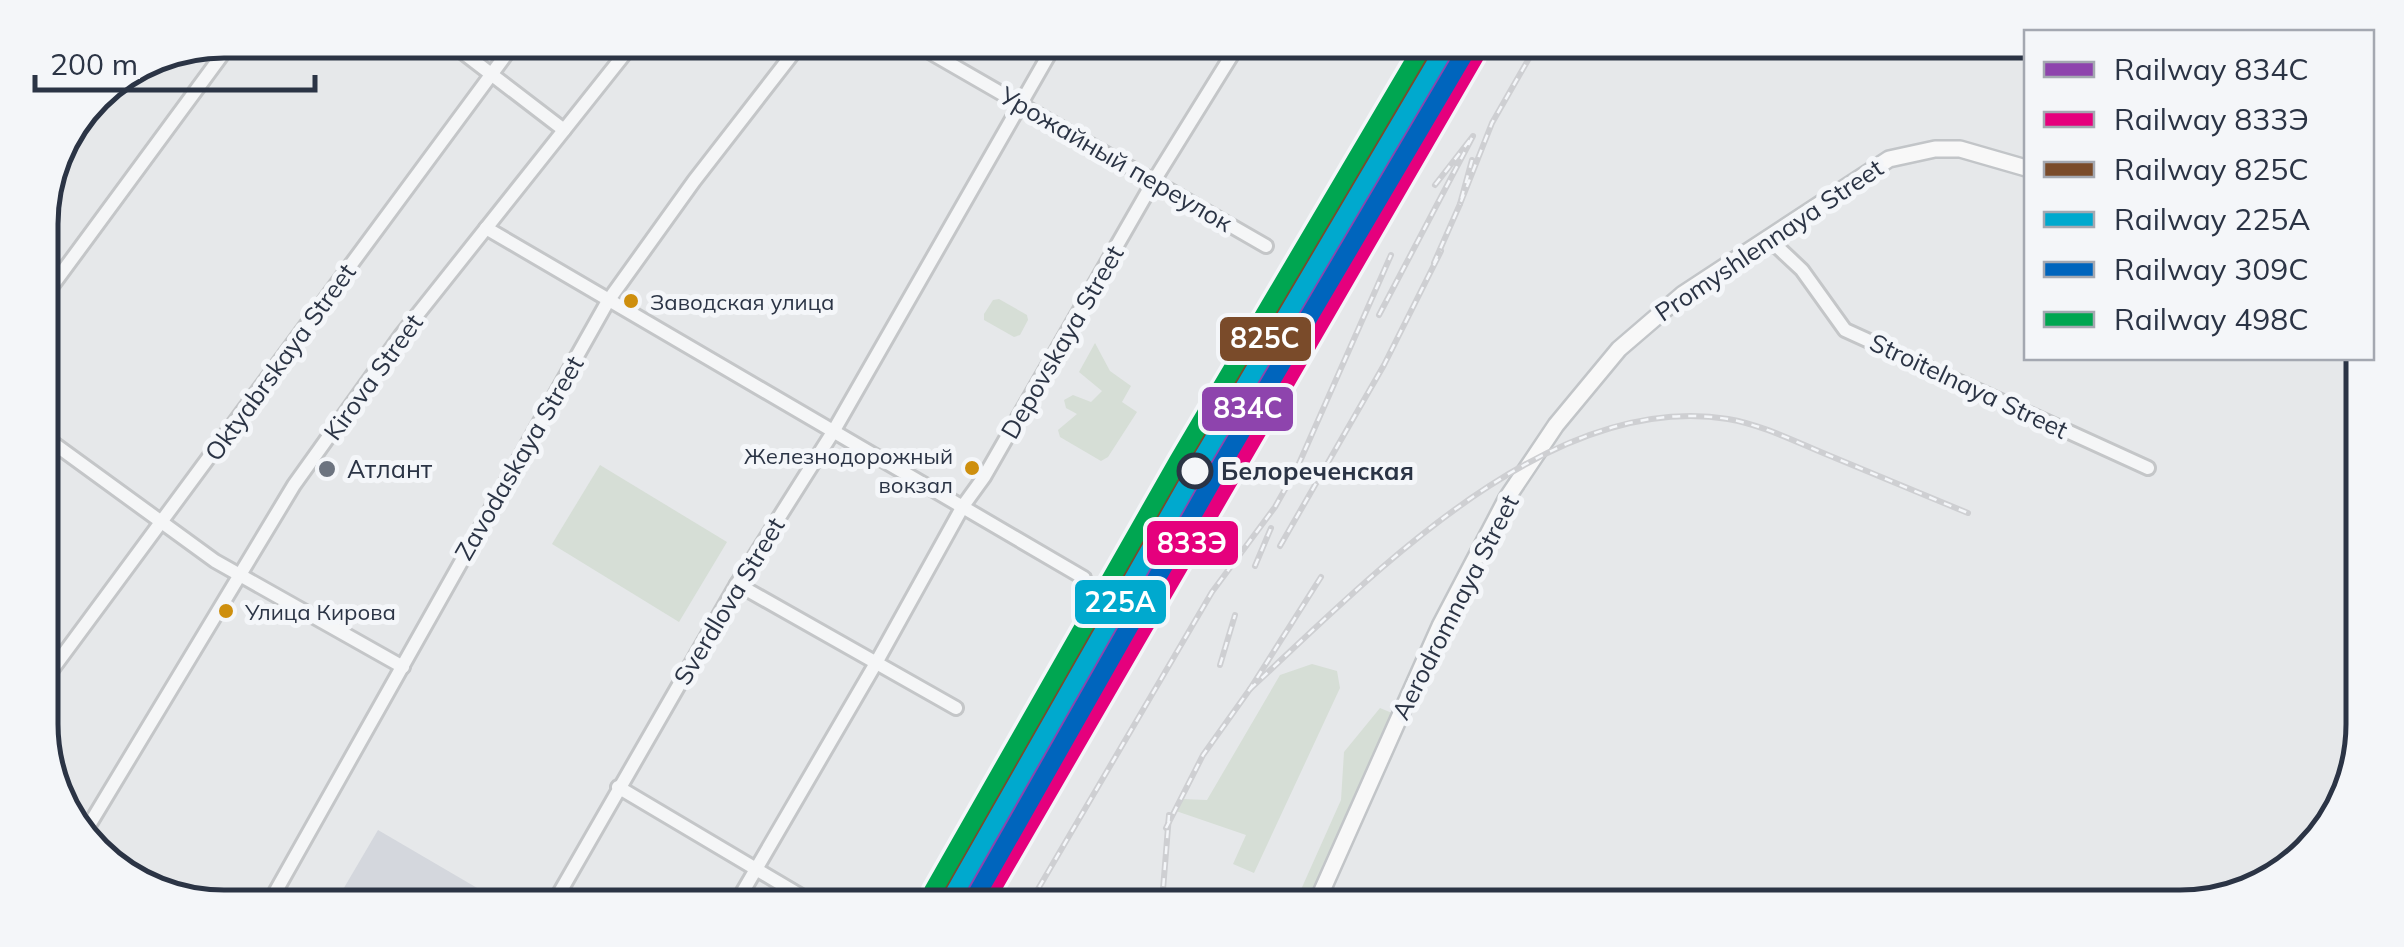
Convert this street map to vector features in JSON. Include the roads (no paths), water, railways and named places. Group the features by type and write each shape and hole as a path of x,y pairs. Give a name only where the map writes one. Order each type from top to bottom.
{"main road":[{"name":"Promyshlennaya Street","path":"1632,335 1683,294 1889,159 1910,152 1960,149 2024,167"},
{"name":"Aerodromnaya Street","path":"1323,889 1440,626 1507,498 1556,425 1632,335"}],"street":[{"path":"58,278 220,58"},
{"path":"471,58 564,130"},
{"name":"Oktyabrskaya Street","path":"58,662 504,58"},
{"name":"Kirova Street","path":"91,822 294,485 391,349 621,58"},
{"name":"Zavodaskaya Street","path":"277,890 608,301 789,58"},
{"name":"Урожайный переулок","path":"939,58 1266,246"},
{"name":"Sverdlova Street","path":"561,890 737,584 833,432 1048,58"},
{"name":"Depovskaya Street","path":"744,890 963,506 972,498 1010,435 1155,180 1230,58"},
{"path":"486,228 1084,578"},
{"name":"Stroitelnaya Street","path":"1768,238 1802,270 1845,330 2148,468"},
{"path":"58,447 238,575 403,668"},
{"path":"737,584 956,708"},
{"path":"618,787 789,890"}],"railway":[{"path":"1257,346 1295,250 1409,58"},
{"path":"1472,160 1460,204 1492,123 1529,58"},
{"path":"1379,315 1473,136 1435,185"},
{"path":"1434,263 1460,204"},
{"path":"1280,546 1384,365 1441,251"},
{"path":"1038,890 1212,592 1275,507 1297,468 1391,255"},
{"path":"1250,689 1407,546 1467,501 1530,462 1595,433 1661,418 1728,419 1779,434 1968,513"},
{"path":"1255,566 1271,528"},
{"path":"1166,828 1203,755 1321,577"},
{"path":"1220,665 1235,615"},
{"path":"1163,890 1169,815"}],"rail line":[{"name":"498С","path":"934,890 1178,461 1416,58"},
{"name":"825С","path":"946,890 1428,58"},
{"name":"225А","path":"956,890 1195,471 1439,58"},
{"name":"834С","path":"969,890 1451,58"},
{"name":"309С","path":"979,890 1212,481 1462,58"},
{"name":"833Э","path":"992,890 1474,58"}],"place":[{"name":"Заводская улица","path":"631,301"},
{"name":"Железнодорожный вокзал","path":"972,468"},
{"name":"Атлант","path":"327,469"},
{"name":"Белореченская","path":"1195,471"},
{"name":"Улица Кирова","path":"226,611"}]}
